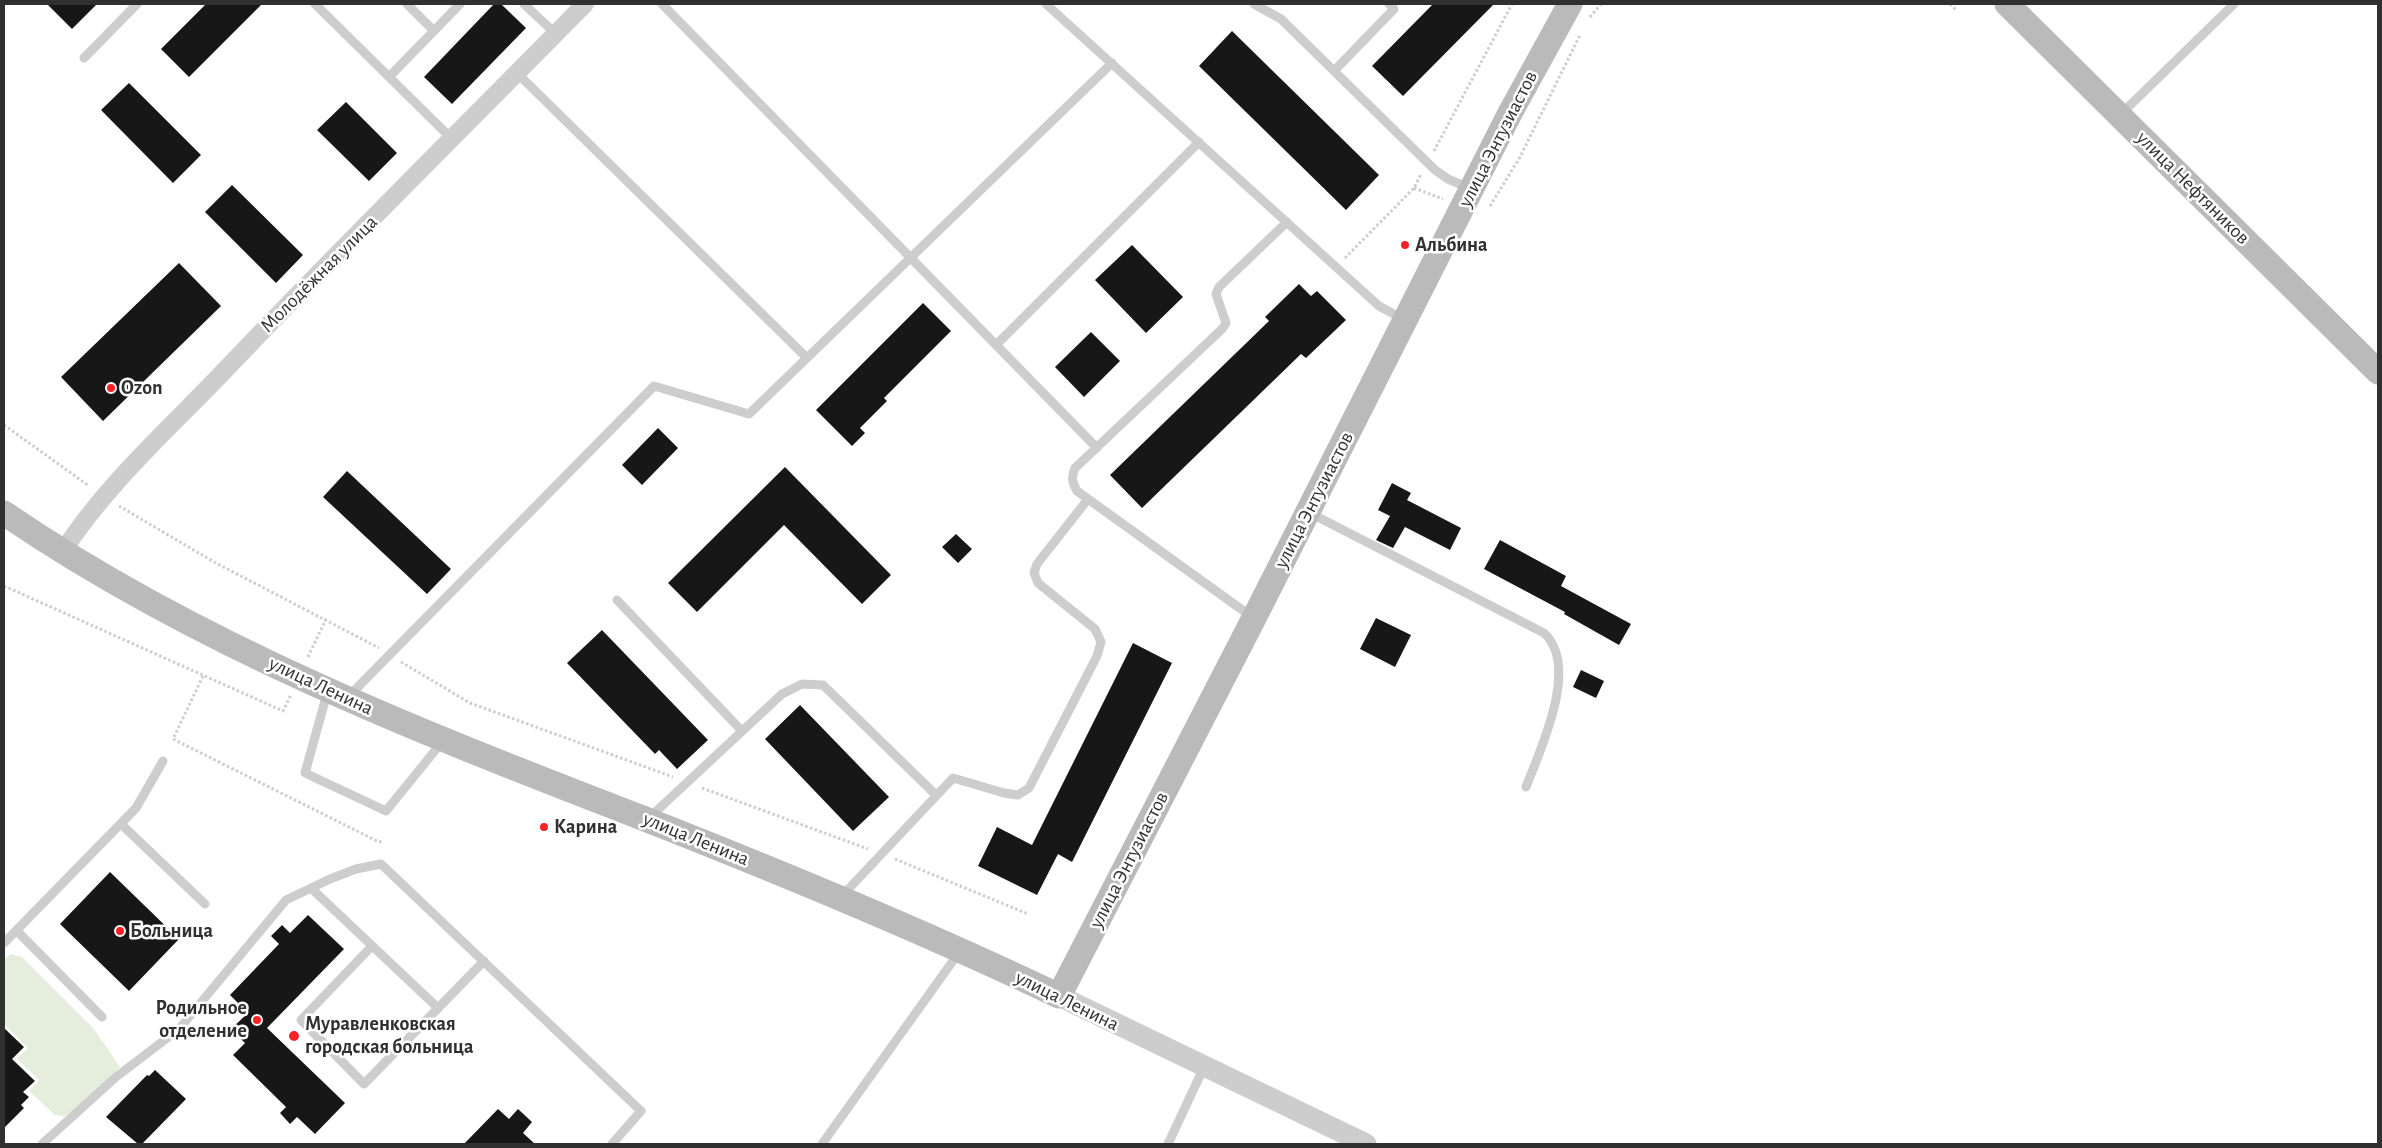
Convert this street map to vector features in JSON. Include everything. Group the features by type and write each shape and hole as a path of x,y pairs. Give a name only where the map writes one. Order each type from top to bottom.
{"main road":[{"name":"улица Энтузиастов","path":"1058,996 1254,618 1472,189 1570,4"},
{"name":"улица Нефтяников","path":"2007,4 2378,372"},
{"name":"улица Ленина","path":"4,513 62,553 142,598 337,694 443,740 840,897 961,950 1058,996"}],"street":[{"name":"Молодёжная улица","path":"62,553 80,525 104,496 249,345 585,4"},
{"name":"улица Ленина","path":"1058,996 1366,1144"}],"lane":[{"path":"84,58 138,4"},
{"path":"315,4 452,139"},
{"path":"407,4 434,31"},
{"path":"389,77 460,4"},
{"path":"524,4 556,34"},
{"path":"662,4 1096,448"},
{"path":"1046,4 1380,306 1406,320"},
{"path":"1254,4 1281,19 1334,72 1448,179 1472,189"},
{"path":"1334,72 1394,10 1388,4"},
{"path":"2120,115 2234,4"},
{"path":"443,740 386,812 305,773 337,694 389,654 654,386 749,414 1112,63"},
{"path":"517,74 807,358"},
{"path":"996,345 1199,142"},
{"path":"1254,618 1077,491 1073,484 1072,476 1075,468 1222,329 1226,323 1216,294 1219,287 1287,222"},
{"path":"840,897 953,778 1004,793 1018,795 1029,788 1092,665 1101,642 1095,629 1038,583 1034,573 1037,564 1088,499"},
{"path":"1308,512 1544,633 1553,641 1557,651 1558,664 1555,706 1526,786"},
{"path":"617,600 742,731"},
{"path":"647,820 782,694 802,684 823,685 936,795"},
{"path":"4,943 136,808 163,761"},
{"path":"121,824 205,904"},
{"path":"42,1144 116,1078 179,1029 286,900 356,869 381,864 641,1111 612,1144"},
{"path":"311,888 371,947 438,1008"},
{"path":"17,930 102,1017"},
{"path":"371,947 301,1020 364,1084 484,961"},
{"path":"822,1144 961,950"},
{"path":"1168,1144 1204,1067"}],"path":[{"path":"1337,267 1414,188 1512,4"},
{"path":"1950,4 1956,10"},
{"path":"4,426 104,496 214,562 363,638 470,702 882,854 1028,914"},
{"path":"4,586 203,676 173,739 382,842"}],"green space":[{"path":"11,954 22,957 94,1029 120,1067 76,1111 65,1116 55,1115 29,1091 39,1080 17,1059 28,1048 4,1024 4,959"}],"building":[{"path":"47,4 97,4 72,29"},
{"path":"206,4 262,4 189,77 161,49"},
{"path":"494,4 501,4 526,28 452,104 424,77"},
{"path":"1433,4 1494,4 1403,96 1372,66"},
{"path":"1232,31 1379,175 1346,210 1199,66"},
{"path":"129,83 201,155 173,183 101,110"},
{"path":"346,102 397,153 369,181 317,130"},
{"path":"232,185 303,255 276,283 205,212"},
{"path":"1132,245 1183,297 1146,333 1095,280"},
{"path":"179,263 221,306 103,421 61,377"},
{"path":"1299,284 1311,296 1317,291 1346,320 1306,358 1301,354 1142,508 1110,475 1269,321 1265,317"},
{"path":"923,303 951,331 884,398 887,401 860,428 865,433 852,446 816,410"},
{"path":"1091,332 1120,361 1084,397 1055,367"},
{"path":"658,428 678,448 642,485 622,465"},
{"path":"785,467 891,575 862,604 784,525 697,612 668,583"},
{"path":"347,471 451,569 427,594 323,497"},
{"path":"1392,483 1411,493 1407,500 1461,528 1450,550 1405,527 1393,548 1376,540 1390,516 1378,510"},
{"path":"956,534 972,549 958,563 942,547"},
{"path":"1500,540 1566,576 1561,586 1631,624 1619,645 1564,614 1565,612 1484,569"},
{"path":"1376,618 1411,635 1395,667 1360,649"},
{"path":"602,630 708,740 677,769 659,750 655,754 567,663"},
{"path":"1133,643 1172,663 1072,862 1058,854 1037,895 978,866 997,827 1032,845"},
{"path":"1581,670 1604,681 1596,698 1573,687"},
{"path":"800,705 889,797 853,831 765,739"},
{"name":"Больница","path":"110,872 179,939 129,991 60,924"},
{"name":"Родильное отделение","path":"308,915 344,949 267,1028 345,1103 315,1134 297,1117 290,1124 280,1113 286,1107 233,1055 245,1043 231,1029 248,1013 230,995 279,944 271,936 282,925 290,933"},
{"path":"4,1028 24,1047 12,1059 35,1081 23,1092 29,1097 21,1105 24,1108 4,1128"},
{"path":"155,1070 186,1099 142,1144 138,1144 106,1117 147,1075 149,1076"},
{"path":"498,1109 509,1119 518,1109 532,1122 523,1133 535,1144 464,1144"}],"place":[{"name":"Альбина","path":"1405,245"},
{"name":"Ozon","path":"111,388"},
{"name":"Карина","path":"544,827"},
{"name":"Больница","path":"120,931"},
{"name":"Родильное отделение","path":"257,1020"},
{"name":"Муравленковская городская больница","path":"294,1036"}]}
